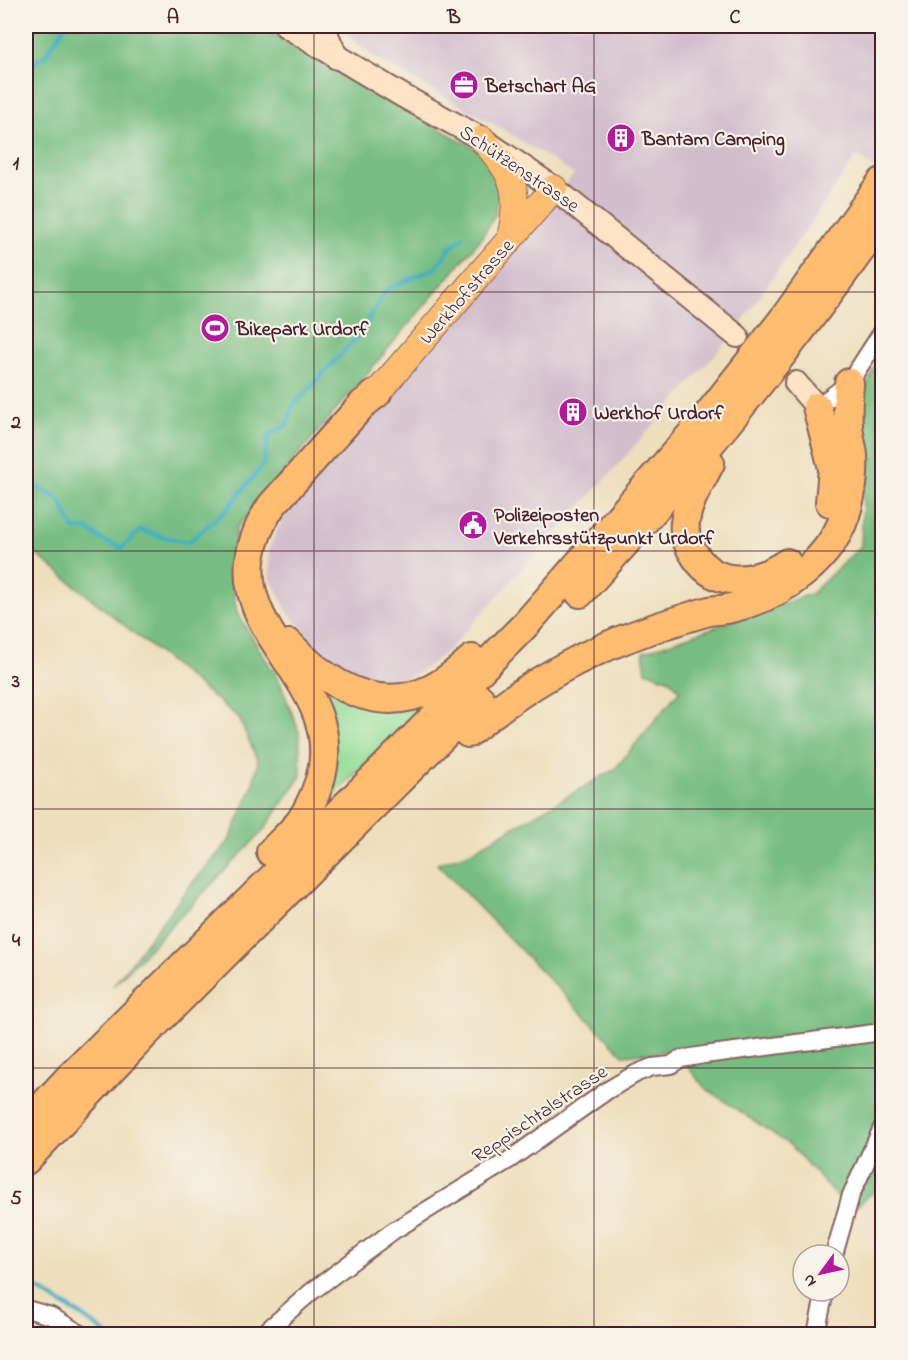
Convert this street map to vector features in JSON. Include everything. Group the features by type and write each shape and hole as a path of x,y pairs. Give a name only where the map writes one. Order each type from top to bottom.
{"highway":[{"path":"26,1124 527,623 705,419 782,321 882,182"},
{"path":"26,1160 146,1033 538,639 648,518 734,415 882,220"},
{"path":"355,825 391,805 451,747 489,715 556,670 636,634 712,610 727,609 760,597 797,577 826,551 836,535 849,504 853,455 847,421 849,383"},
{"path":"198,950 206,916 288,835 310,806 317,789 325,750 323,733 308,675 271,620 262,600 259,580 260,560 269,527 280,508 368,408 376,393"},
{"path":"734,415 691,500 685,523 685,536 699,562 710,572 726,579 742,580 760,578 793,560 820,528 829,508 833,468 817,407"},
{"path":"817,407 836,426 851,476"},
{"path":"308,675 375,698 402,697 431,689 472,660 533,600 580,564"}],"main road":[{"name":"Schützenstrasse","path":"286,26 337,58 482,139 554,188 737,336"},
{"path":"323,26 337,58"},
{"path":"482,139 504,163 512,179 516,209 510,240"},
{"name":"Werkhofstrasse","path":"376,393 554,188"},
{"path":"796,383 817,407"}],"street":[{"path":"817,407 849,383 882,332"},
{"name":"Reppischtalstrasse","path":"263,1335 311,1292 393,1231 509,1161 608,1090 637,1073 652,1067 671,1065 680,1059 882,1032"},
{"path":"837,1243 851,1195 882,1128"},
{"path":"816,1335 823,1303"},
{"path":"26,1309 51,1317 81,1335"}],"shaded area":[{"path":"338,26 882,26 882,176 857,155 736,331 609,475 448,650 427,667 406,679 381,683 358,679 322,653 289,614 270,578 269,549 282,519 574,174 499,127 377,59"}],"green space":[{"path":"26,26 263,26 295,48 485,154 502,179 495,215 480,240 237,527 230,574 237,613 280,682 299,732 301,776 263,831 113,986 188,888 229,841 253,785 258,761 239,718 26,546"},
{"path":"882,353 882,1184 851,1212 790,1145 705,1088 675,1051 623,1055 437,864 469,853 615,769 680,690 670,680 646,671 643,652 811,594 861,546 864,474 858,410"},
{"path":"315,677 426,705 332,796 335,758"}],"waterway":[{"path":"26,67 45,56 65,26"},
{"path":"26,481 59,499 74,529 87,529 102,540 122,548 140,530 189,542 226,510 263,465 269,435 287,425 292,407 358,336 387,289 436,268 451,247 463,237"},
{"path":"26,1282 107,1334"}],"place":[{"name":"Betschart AG","path":"464,85"},
{"name":"Bantam Camping","path":"621,138"},
{"name":"Bikepark Urdorf","path":"215,328"},
{"name":"Werkhof Urdorf","path":"573,412"},
{"name":"Polizeiposten Verkehrsstützpunkt Urdorf","path":"473,525"}]}
